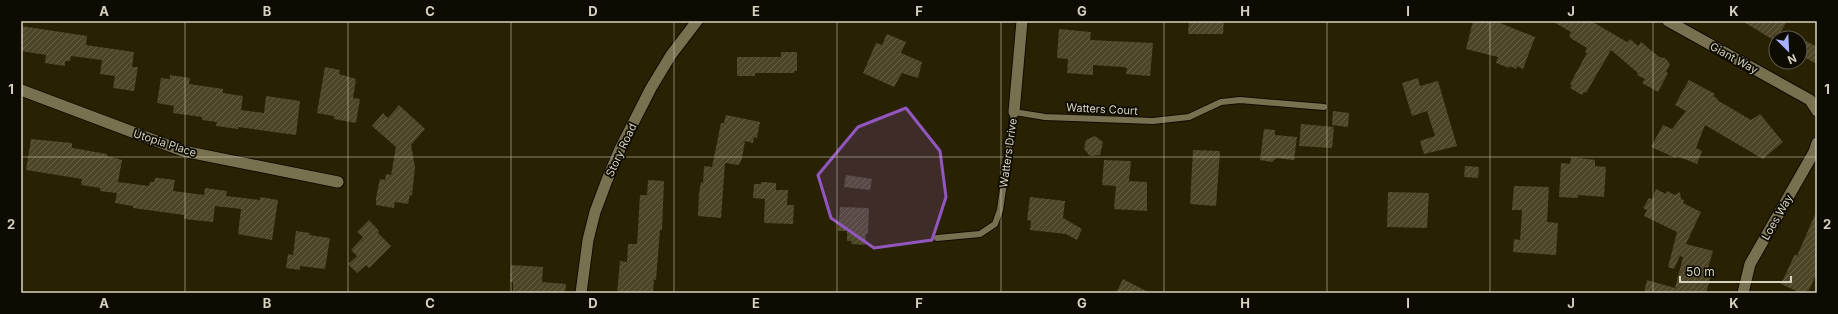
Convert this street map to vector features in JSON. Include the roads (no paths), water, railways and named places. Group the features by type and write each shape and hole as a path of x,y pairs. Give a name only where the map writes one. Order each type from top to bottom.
{"street":[{"name":"Story Road","path":"581,293 588,240 595,212 620,149 651,88 671,55 697,21"},
{"name":"Watters Drive","path":"1014,112 1022,21"},
{"name":"Giant Way","path":"1668,21 1810,100 1817,111"},
{"name":"Utopia Place","path":"21,90 183,151 338,182"},
{"name":"Loes Way","path":"1743,293 1750,264 1814,152 1817,143"}],"lane":[{"name":"Watters Court","path":"1014,112 1046,116 1153,122 1189,117 1221,102 1240,100 1324,107"},
{"name":"Watters Drive","path":"937,238 980,234 995,224 1000,210 1014,112"}]}
